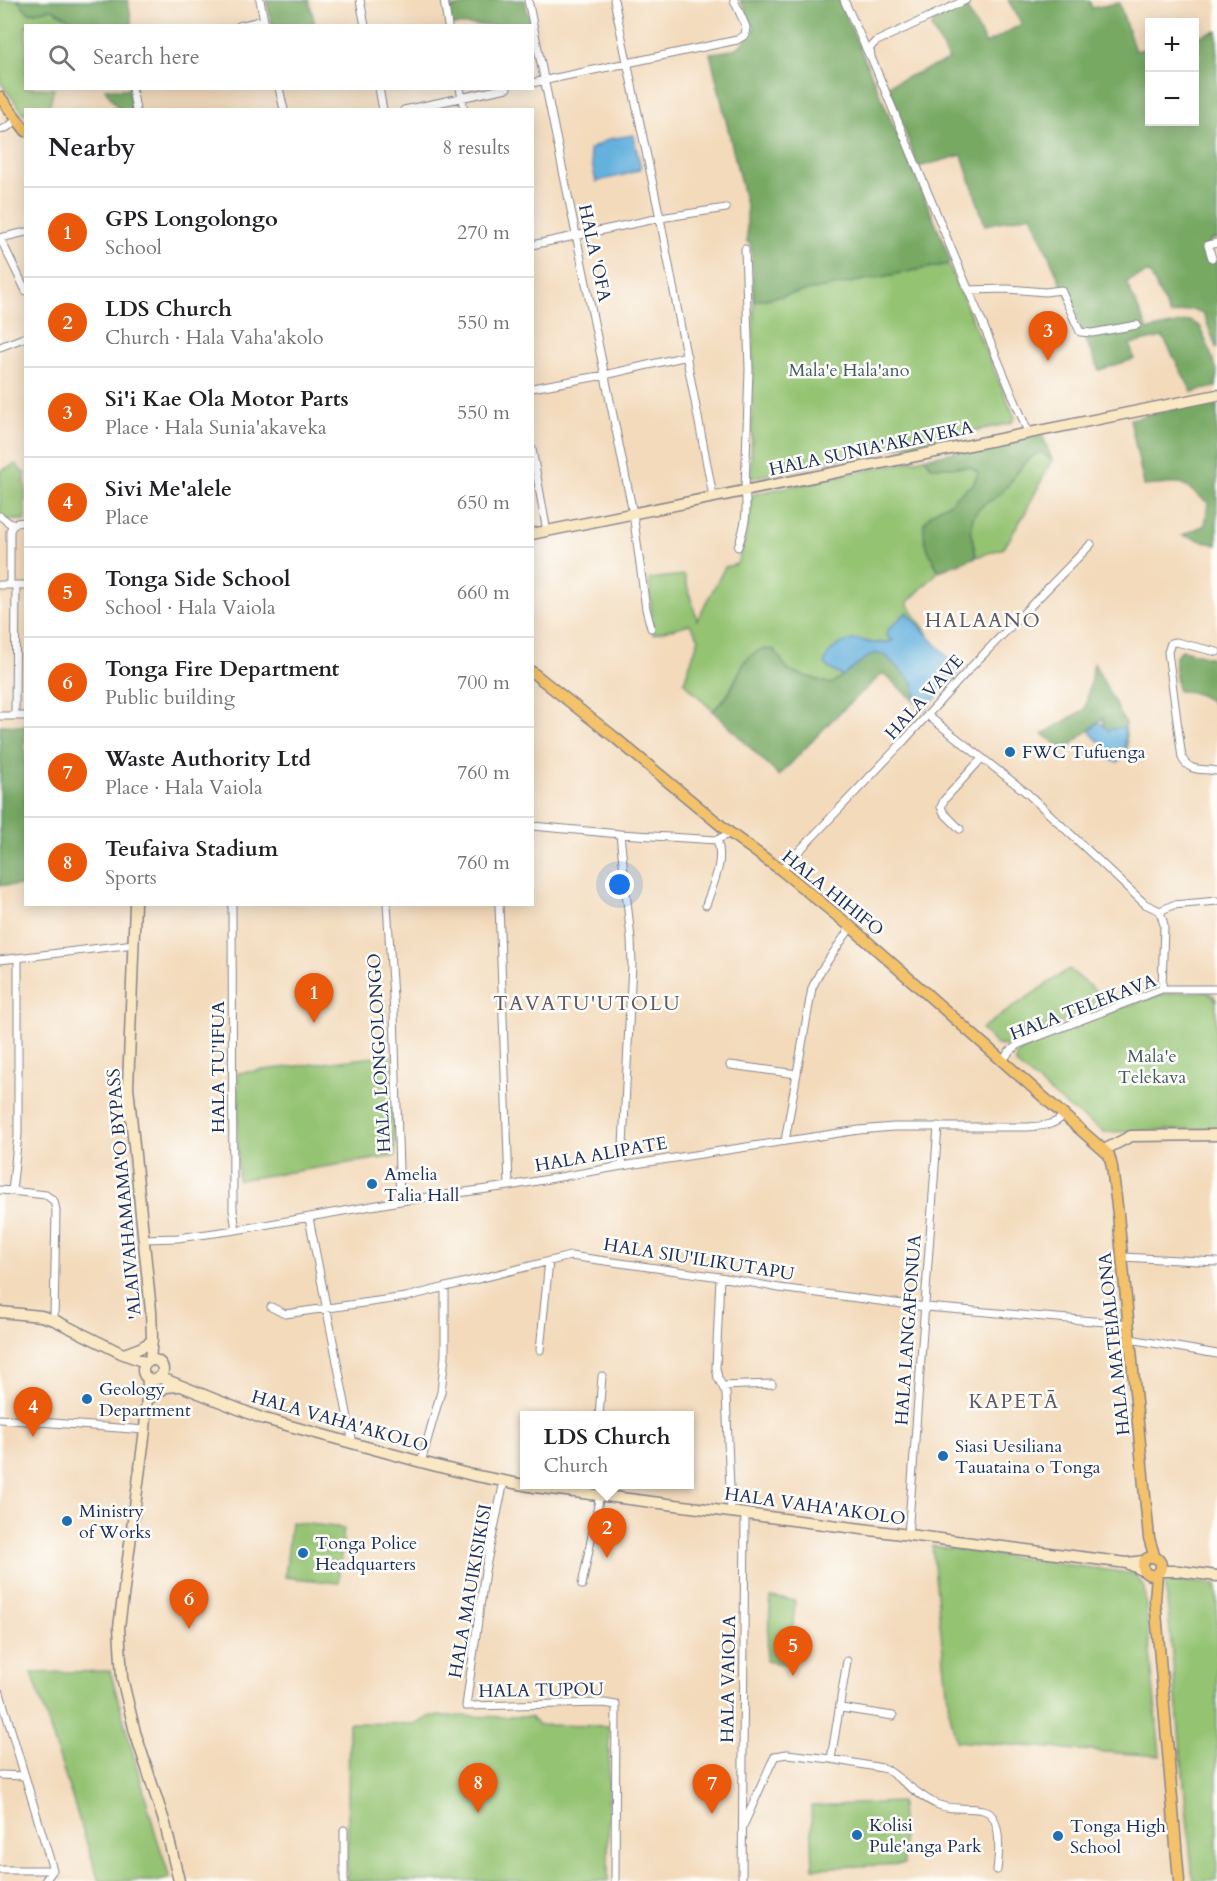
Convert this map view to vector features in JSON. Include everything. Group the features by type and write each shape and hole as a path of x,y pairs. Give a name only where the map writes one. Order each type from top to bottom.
{"main road":[{"path":"0,97 24,129"},
{"name":"HALA SUNIA'AKAVEKA","path":"534,534 1217,395"},
{"name":"HALA HIHIFO","path":"534,674 730,833 781,870 851,927 1104,1150"},
{"name":"'ALAIVAHAMAMA'O BYPASS","path":"135,906 128,1087 144,1239 153,1370 119,1627 122,1678 135,1732 165,1824 179,1881"},
{"path":"1104,1150 1131,1136 1217,1135"},
{"name":"HALA MATEIALONA","path":"1104,1150 1109,1155 1112,1167 1129,1324 1179,1881"},
{"name":"HALA VAHA'AKOLO","path":"0,1312 41,1316 54,1320 184,1387 261,1418 421,1462 520,1484"},
{"path":"122,1354 140,1348 152,1339"},
{"path":"148,1402 166,1388 184,1387"},
{"name":"HALA VAHA'AKOLO","path":"566,1489 596,1491 745,1514 908,1536 1014,1547 1217,1576"}],"street":[{"path":"260,0 264,23"},
{"path":"360,0 365,24"},
{"path":"444,0 448,24"},
{"name":"HALA 'OFA","path":"528,0 533,24"},
{"path":"614,0 660,218 713,496"},
{"path":"534,82 737,40 745,35 746,27 734,0"},
{"path":"844,0 871,57 1028,432"},
{"path":"871,57 870,48 875,42 966,0"},
{"name":"HALA 'OFA","path":"534,30 633,513 646,609 651,628"},
{"path":"132,90 136,108"},
{"path":"279,90 284,108"},
{"path":"379,90 383,108"},
{"path":"460,90 464,108"},
{"path":"414,108 498,90"},
{"path":"0,130 17,120"},
{"path":"534,244 660,218 726,208"},
{"path":"24,232 0,238 24,287"},
{"path":"1212,258 1208,244 1217,243"},
{"path":"738,547 748,507 745,490 749,369 745,249"},
{"path":"968,290 1060,290 1080,332 1092,333 1137,325"},
{"path":"0,347 24,338"},
{"path":"534,388 605,375 687,356"},
{"path":"534,460 547,532"},
{"path":"0,516 12,525"},
{"path":"15,716 13,585 9,531 12,525 24,522"},
{"name":"HALA VAVE","path":"781,870 1091,544"},
{"path":"0,585 24,585"},
{"path":"1217,652 1180,643 1171,643 1168,652 1182,758 1190,768 1217,771"},
{"path":"927,715 1035,801 1145,904 1160,911 1164,925 1162,989"},
{"path":"0,716 24,716"},
{"path":"960,829 941,807 944,800 982,758"},
{"path":"534,826 717,840 730,833"},
{"path":"620,834 632,964 622,1166"},
{"path":"705,905 718,867 720,849 717,840"},
{"path":"1160,911 1173,905 1217,901"},
{"name":"HALA TU'IFUA","path":"232,906 233,1198 236,1230"},
{"name":"HALA LONGOLONGO","path":"387,906 394,1013 400,1201"},
{"path":"499,906 509,1186"},
{"path":"785,1141 812,987 851,927"},
{"path":"0,960 134,944"},
{"path":"12,1191 18,1135 18,958"},
{"name":"HALA TELEKAVA","path":"1002,1062 1019,1044 1162,989 1217,988"},
{"path":"730,1065 797,1074"},
{"name":"HALA ALIPATE","path":"144,1239 178,1238 236,1230 400,1201 509,1186 622,1166 859,1130 938,1126 1027,1127 1049,1125 1064,1116"},
{"name":"HALA LANGAFONUA","path":"908,1536 938,1126"},
{"path":"0,1190 46,1195 54,1201 56,1210 54,1320"},
{"path":"309,1218 353,1444"},
{"name":"HALA SIU'ILIKUTAPU","path":"271,1307 285,1314 406,1297 549,1260 579,1256 779,1288 926,1307 1129,1324"},
{"path":"1122,1257 1217,1262"},
{"path":"540,1350 549,1260"},
{"path":"720,1277 716,1368 718,1378 726,1393 731,1512"},
{"path":"421,1462 441,1392 445,1355 445,1287"},
{"path":"1130,1339 1217,1354"},
{"path":"599,1411 602,1376"},
{"path":"723,1386 772,1384"},
{"path":"0,1419 145,1430"},
{"name":"HALA MAUIKISIKISI","path":"466,1706 485,1571 504,1481"},
{"path":"582,1585 596,1491"},
{"name":"HALA VAIOLA","path":"742,1881 745,1514"},
{"path":"831,1759 847,1661"},
{"path":"0,1693 53,1870"},
{"name":"HALA TUPOU","path":"466,1706 604,1703 616,1705 615,1881"},
{"path":"841,1708 893,1716"},
{"path":"743,1826 775,1756 787,1754 886,1768 936,1804 958,1809 985,1810 991,1815 997,1829 1000,1851 997,1870"},
{"path":"0,1775 25,1776"},
{"path":"344,1830 344,1881"},
{"path":"0,1870 53,1870"},
{"path":"45,1881 53,1870"}],"green space":[{"path":"0,0 17,0 29,13 52,9 74,21 75,24 24,24 24,90 54,90 48,108 24,108 24,114 0,82"},
{"path":"17,0 128,0 132,24 75,24 74,21 52,9 29,13"},
{"path":"266,0 309,0 315,24 272,24"},
{"path":"490,0 525,0 530,24 451,24 447,9"},
{"path":"740,0 839,0 941,236 950,260 948,264 754,301 751,244 747,242 747,209 710,53 736,48 755,29"},
{"path":"1008,0 1089,0 1092,8 1119,3 1135,51 1145,49 1145,126 1199,126 1199,36 1217,31 1217,239 1211,240 1205,250 1209,262 1217,261 1217,349 1204,315 1193,309 1170,315 1149,272 1126,282 1148,330 1190,321 1200,326 1217,370 1216,387 1192,392 1163,337 1130,344 1134,359 1099,370 1031,215 985,225 962,155 918,167 888,85 949,60 931,27 939,16 965,5 986,44 1022,24"},
{"path":"106,90 129,90 132,108 117,108"},
{"name":"Mala'e Hala'ano","path":"948,264 1015,418 1011,423 751,478 754,301"},
{"path":"1217,400 1217,545 1182,535 1205,525 1208,503 1182,483 1144,486 1130,419"},
{"path":"1042,434 1052,460 1041,452 1027,461 999,495 976,512 971,531 976,557 939,571 928,550 924,523 931,514 950,503 973,484 978,473 971,467 932,467 925,458"},
{"path":"1041,452 1052,460 1004,548 976,557 971,531 974,515 1004,490 1027,461"},
{"path":"925,458 932,467 971,467 978,473 973,484 950,503 941,507 933,561 939,571 907,603 929,636 907,612 889,629 886,635 894,641 873,643 860,640 830,669 843,676 831,684 789,671 785,666 745,660 728,694 713,711 684,682 699,638 690,624 653,634 649,579 684,575 697,620 725,567 737,564 747,532 751,500 754,494"},
{"path":"16,464 24,473 24,520 0,520 0,471"},
{"path":"763,649 774,650 789,671 831,684 874,653 885,655 913,682 916,693 913,700 883,673 831,721 779,776 713,711 729,693 745,661"},
{"path":"1183,650 1217,659 1217,722 1215,705 1211,701 1193,692 1178,691 1175,662 1176,657"},
{"path":"1094,663 1125,723 1128,757 1109,757 1103,718 1065,750 1043,734 1085,709"},
{"path":"0,725 24,726 24,886 0,885"},
{"name":"Mala'e Telekava","path":"1069,969 1108,1001 1107,1004 1005,1046 997,1045 981,1029"},
{"name":"Mala'e Telekava","path":"1207,992 1216,1000 1217,1129 1104,1132 1069,1108 1016,1064 1016,1055 1025,1048 1086,1021 1165,994"},
{"path":"392,1055 395,1156 238,1180 238,1073"},
{"path":"291,1522 344,1528 338,1583 285,1577"},
{"path":"932,1546 1135,1574 1144,1587 1160,1756 956,1741 949,1710"},
{"path":"1165,1579 1217,1585 1217,1881 1193,1881"},
{"path":"771,1597 795,1601 790,1665 766,1661"},
{"path":"110,1671 170,1878 159,1881 99,1881 32,1673"},
{"path":"431,1716 530,1717 538,1725 609,1726 608,1881 347,1881 349,1723 416,1724"},
{"name":"Kolisi Pule'anga Park","path":"901,1802 904,1864 813,1868 811,1806"}],"water":[{"path":"633,135 641,168 625,175 596,182 589,150 609,139"},
{"path":"907,612 960,671 924,711 913,700 916,693 913,682 885,655 874,653 843,676 825,664 832,650 847,641 878,643 893,641 886,635 889,629"},
{"path":"1099,722 1108,730 1124,727 1125,756 1118,762 1107,759 1106,745 1096,739 1090,731"}],"place":[{"name":"Si'i Kae Ola Motor Parts","path":"1048,361"},
{"name":"FWC Tufuenga","path":"1010,752"},
{"name":"GPS Longolongo","path":"314,1023"},
{"name":"Amelia Talia Hall","path":"372,1184"},
{"name":"Geology Department","path":"87,1399"},
{"name":"Sivi Me'alele","path":"33,1437"},
{"name":"Siasi Uesiliana Tauataina o Tonga","path":"943,1456"},
{"name":"Ministry of Works","path":"67,1521"},
{"name":"Tonga Police Headquarters","path":"303,1553"},
{"name":"LDS Church","path":"607,1558"},
{"name":"Tonga Fire Department","path":"189,1629"},
{"name":"Tonga Side School","path":"793,1676"},
{"name":"Teufaiva Stadium","path":"478,1813"},
{"name":"Waste Authority Ltd","path":"712,1814"},
{"name":"Kolisi Pule'anga Park","path":"857,1835"},
{"name":"Tonga High School","path":"1058,1836"}],"district":[{"name":"HALAANO","path":"983,620"},
{"name":"TAVATU'UTOLU","path":"587,1003"},
{"name":"KAPETĀ","path":"1014,1401"}]}
